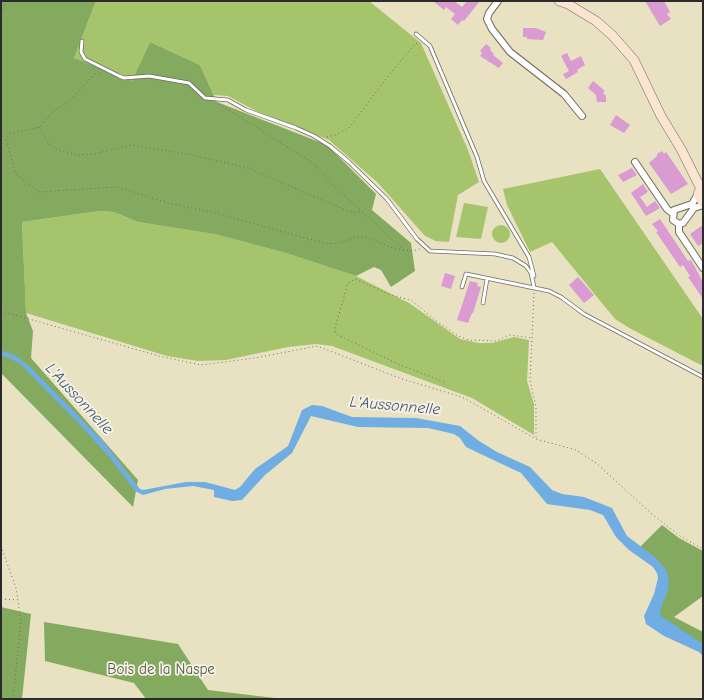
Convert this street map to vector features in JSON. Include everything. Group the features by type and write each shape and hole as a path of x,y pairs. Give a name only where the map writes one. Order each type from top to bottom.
{"main road":[{"path":"559,1 569,3 596,21 626,49 634,60 661,116 681,149 700,188 703,204"},
{"path":"681,149 703,176"}],"street":[{"path":"498,1 489,13 487,19 492,29 510,52 564,94 582,116"},
{"path":"635,162 666,209 672,213 673,220 679,224"},
{"path":"672,213 679,208 692,204 700,188"},
{"path":"679,224 683,223 694,208 703,204"},
{"path":"679,224 679,232 703,268"}],"lane":[{"path":"416,34 430,46 477,157 484,181 529,258 533,271 534,287"},
{"path":"82,41 80,52 85,59 106,71 124,78 149,76 189,83 206,98 228,100 246,110 296,128 318,139 349,162 387,199 424,247 430,251 438,253 482,252 513,258 526,266 531,273 534,287"},
{"path":"462,287 466,274 549,291 584,314 703,377"},
{"path":"483,303 487,279"}],"path":[{"path":"1,13 6,1"},
{"path":"318,139 336,135 349,128 389,75 415,44 423,42 430,46"},
{"path":"106,71 95,74 69,101 54,111 39,127 9,134 6,140 16,174 39,192 117,187 168,203 212,212 327,244 339,244 356,237 366,237 395,250 413,251 424,247"},
{"path":"214,98 221,106 313,163 335,187 404,250"},
{"path":"39,127 50,145 58,150 78,155 94,154 132,146 191,155 248,168 350,212 362,212"},
{"path":"444,382 398,364 336,334 335,328 348,283 355,279 391,295 411,300 446,328 469,340 496,340 509,335 533,338"},
{"path":"534,287 530,381 536,406 536,439"},
{"path":"1,311 159,356 200,365 255,358 317,346 402,379 462,397 536,439 571,449 585,455 653,515 680,536 703,549"},
{"path":"1,546 16,588 21,621 13,699"},
{"path":"1,599 18,600"}],"green space":[{"path":"1,1 96,1 74,58 132,81 150,42 200,65 217,102 327,145 376,194 372,210 411,243 415,271 391,287 381,270 374,267 356,276 286,253 215,234 138,222 114,212 100,211 22,222 26,313 33,331 31,358 138,480 133,507 1,373"},
{"path":"96,1 369,1 421,43 468,150 479,182 458,195 449,242 436,241 425,236 378,183 329,140 256,111 228,96 214,95 200,65 150,42 132,82 74,58"},
{"path":"600,169 703,319 703,366 631,329 615,319 552,242 530,252 507,205 503,189"},
{"path":"464,203 488,207 481,239 456,237"},
{"path":"100,211 114,212 138,222 216,234 286,253 356,276 409,303 460,339 479,343 492,343 514,337 529,340 527,381 534,404 534,435 472,398 332,346 316,344 288,347 226,360 198,361 167,356 26,313 22,222"},
{"path":"501,225 505,226 509,230 509,238 505,242 501,243 497,242 493,238 492,234 493,230 497,226"},
{"path":"662,525 679,538 703,551 703,596 674,617 703,632 703,647 661,620 655,610 663,579 640,547"},
{"path":"1,607 31,614 22,699 1,699"},
{"name":"Bois de la Naspe","path":"44,622 178,644 208,690 283,699 146,699 134,683 45,661"}],"water":[{"path":"1,350 16,356 29,366 104,442 140,489 143,490 186,482 205,482 235,490 240,487 255,469 288,446 302,410 312,405 322,406 352,417 416,418 460,426 479,441 497,452 530,467 552,490 562,494 584,497 612,508 627,536 655,557 666,570 669,579 668,590 660,611 661,616 703,644 703,656 699,652 664,636 646,624 644,616 654,594 658,578 657,573 653,567 629,550 616,537 603,515 590,510 547,504 521,473 466,447 460,438 454,434 428,428 358,427 311,416 292,453 265,475 242,500 232,501 214,497 214,490 193,486 165,489 143,495 135,491 110,458 83,428 21,365 1,355"}],"building":[{"path":"433,1 454,1 462,7 467,1 480,1 464,21 462,20 458,25 451,19 455,14 446,7 444,10"},
{"path":"645,1 664,1 670,12 667,14 671,19 660,26"},
{"path":"523,28 536,28 546,32 543,40 527,39 527,37 523,37"},
{"path":"486,44 491,48 490,50 494,54 493,55 503,63 499,68 480,56 482,53 480,51"},
{"path":"567,53 571,61 581,56 585,65 577,70 578,72 566,79 563,74 569,71 561,56"},
{"path":"593,81 605,91 603,93 606,96 606,102 597,102 596,95 588,88"},
{"path":"616,115 630,125 624,133 610,125"},
{"path":"662,151 664,154 666,152 688,184 671,194 649,163"},
{"path":"632,168 637,175 623,182 618,175"},
{"path":"643,184 648,192 640,197 647,207 655,201 660,208 646,216 631,193"},
{"path":"660,219 688,261 691,260 703,282 703,299 688,277 690,276 683,265 680,267 656,232 658,231 652,224"},
{"path":"703,225 703,243 698,246 690,234"},
{"path":"445,273 455,276 451,289 441,286"},
{"path":"578,277 594,295 584,303 569,285"},
{"path":"470,281 478,283 477,286 481,287 473,313 468,323 457,320"}],"water label":[{"name":"L'Aussonnelle","path":"79,399"},
{"name":"L'Aussonnelle","path":"395,406"}]}
